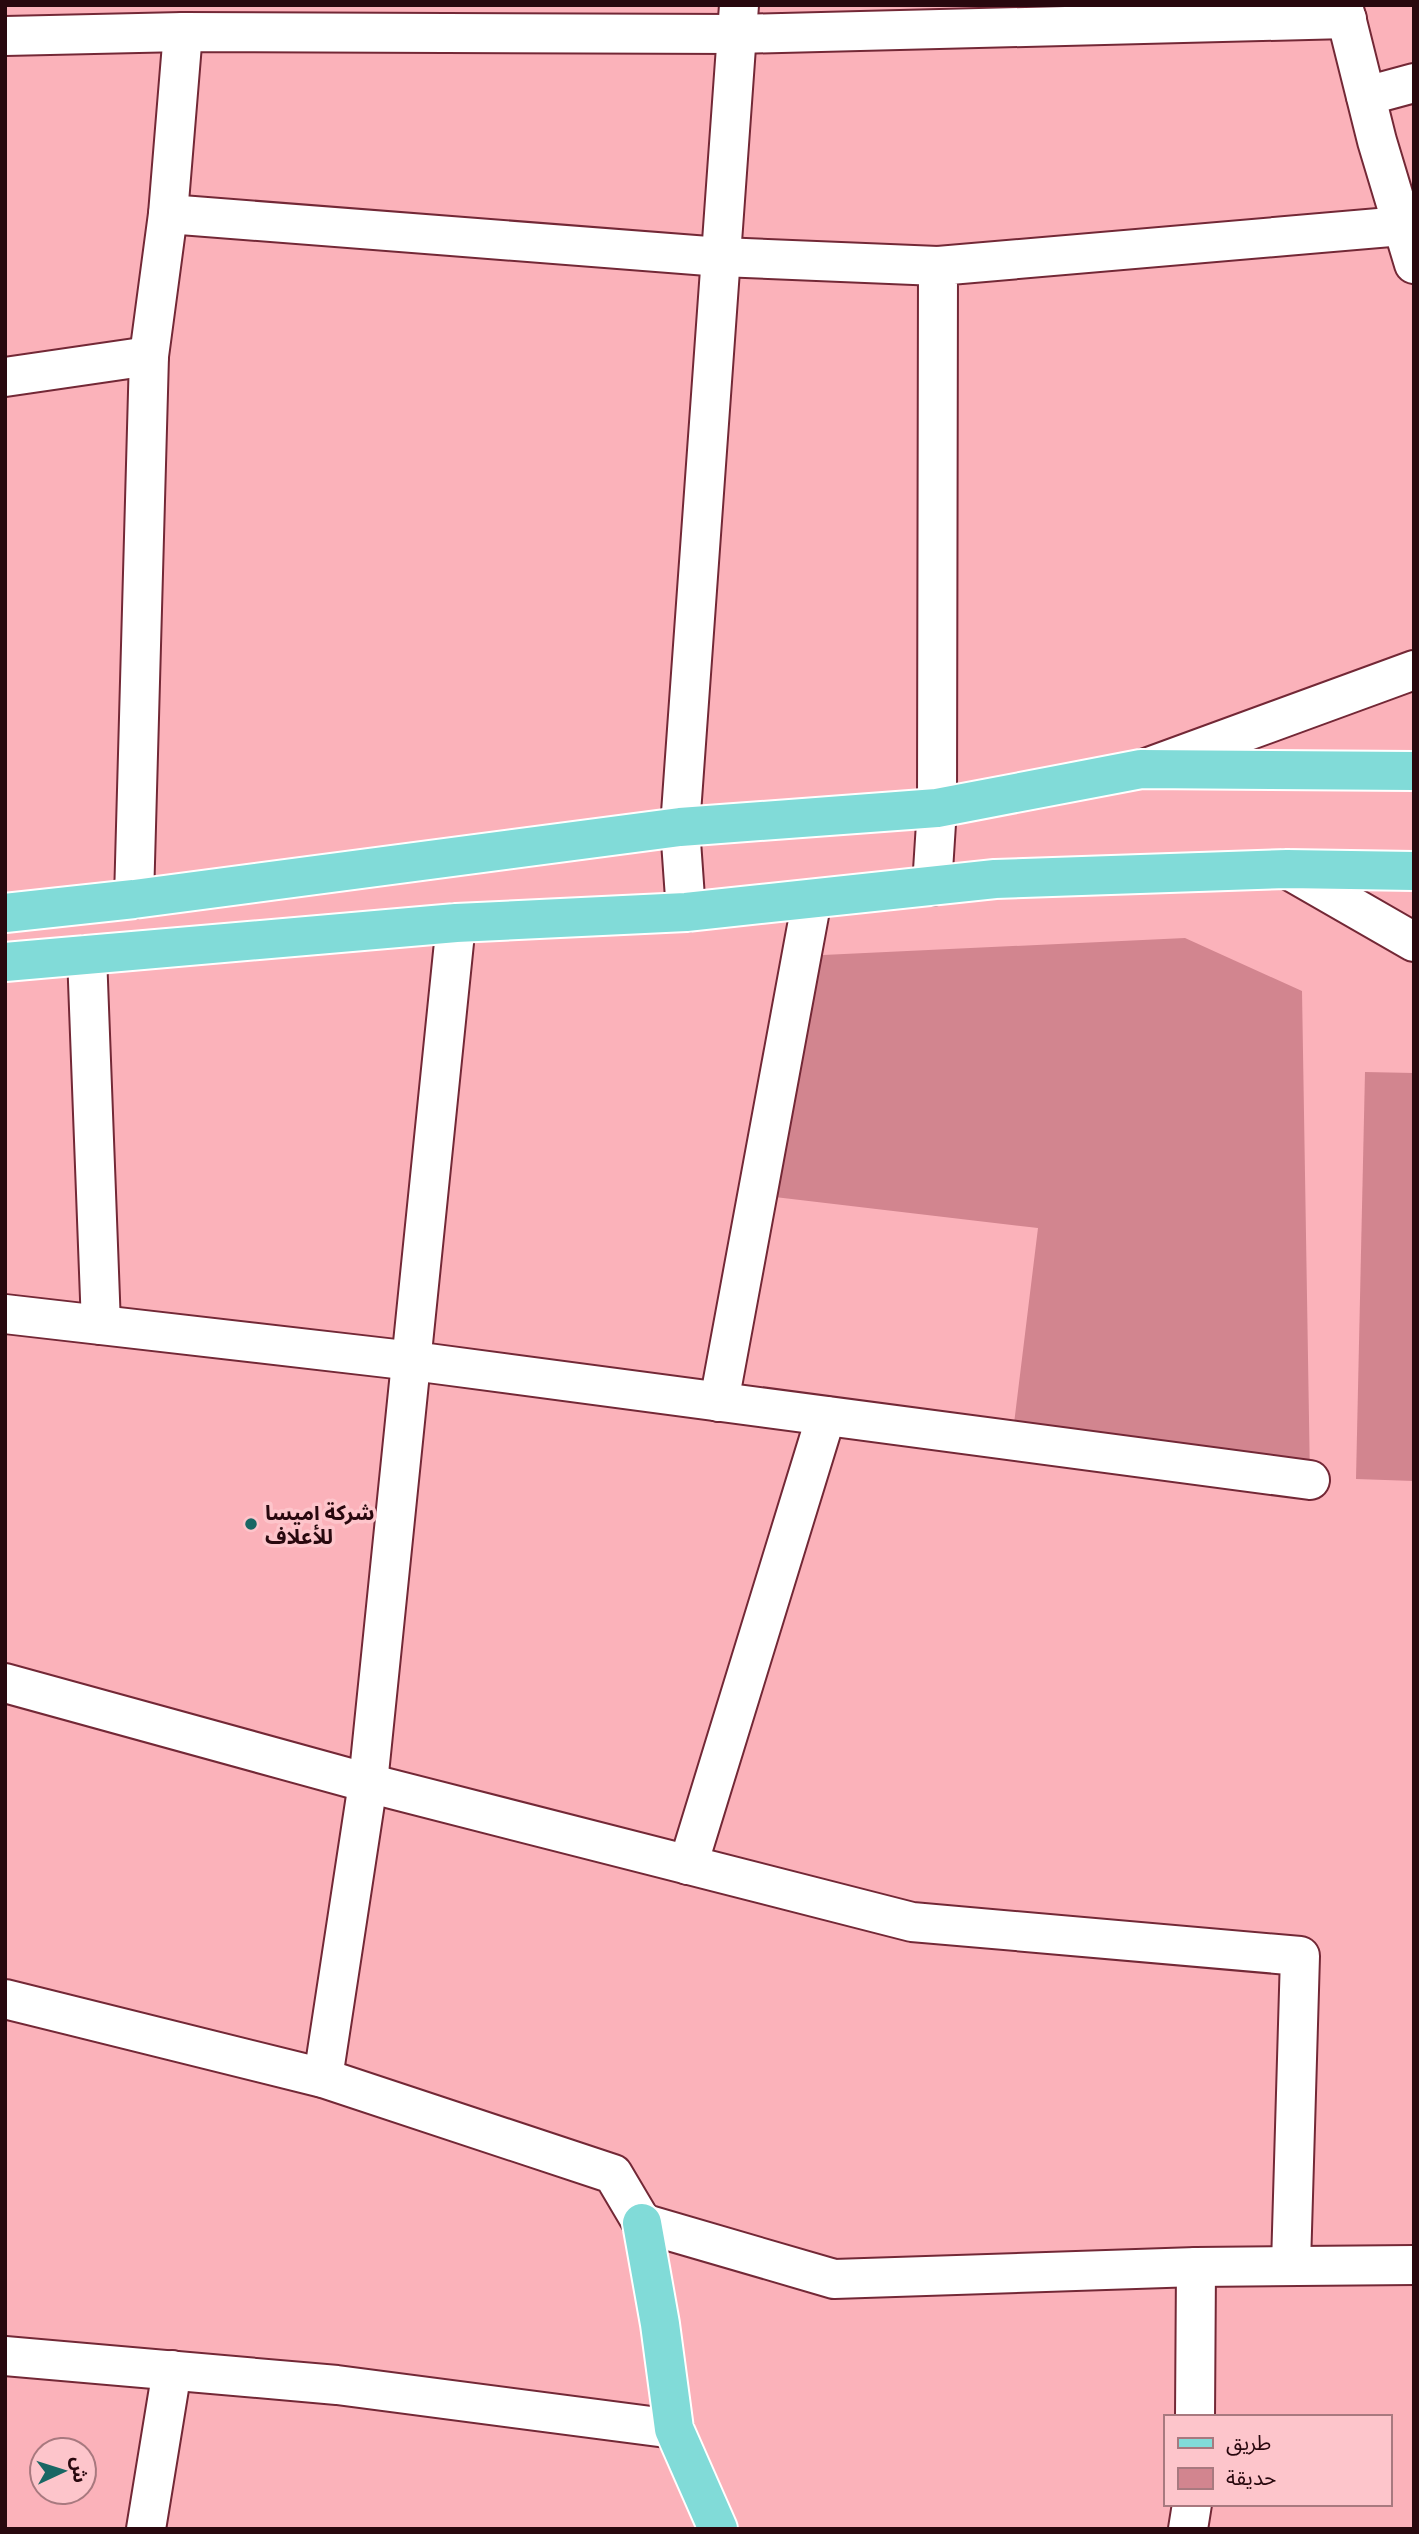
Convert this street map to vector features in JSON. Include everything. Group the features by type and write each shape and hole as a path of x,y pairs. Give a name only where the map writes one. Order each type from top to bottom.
{"main road":[{"path":"5,913 134,899 680,827 937,808 1141,769 1414,771"},
{"path":"5,962 456,923 686,912 995,879 1287,869 1414,871"},
{"path":"642,2224 660,2324 674,2429 718,2529"}],"street":[{"path":"5,11 9,5"},
{"path":"5,36 738,20 1345,12 1414,264"},
{"path":"686,912 680,827 738,20"},
{"path":"134,899 149,356 168,214 183,32"},
{"path":"1366,96 1414,83"},
{"path":"168,214 721,257 939,266 1402,226"},
{"path":"932,886 937,808 939,266"},
{"path":"5,377 149,356"},
{"path":"1141,769 1414,670"},
{"path":"1287,869 1414,942"},
{"path":"719,1402 812,899"},
{"path":"323,2078 368,1783 456,923"},
{"path":"87,955 101,1325"},
{"path":"5,1314 413,1361 1310,1480"},
{"path":"688,1865 826,1416"},
{"path":"5,1683 368,1783 912,1922 1300,1956 1291,2265"},
{"path":"5,1999 323,2078 612,2174 642,2224 834,2279 1196,2267 1414,2265"},
{"path":"1195,2415 1196,2267"},
{"path":"5,2356 337,2385 674,2429"},
{"path":"146,2529 172,2370"},
{"path":"1188,2529 1192,2506"}],"green space":[{"path":"1185,938 1302,991 1310,1480 1012,1440 1038,1228 758,1195 802,956"},
{"path":"1365,1072 1414,1073 1414,1481 1356,1479"}],"place":[{"name":"شركة إميسا للأعلاف","path":"251,1524"}]}
